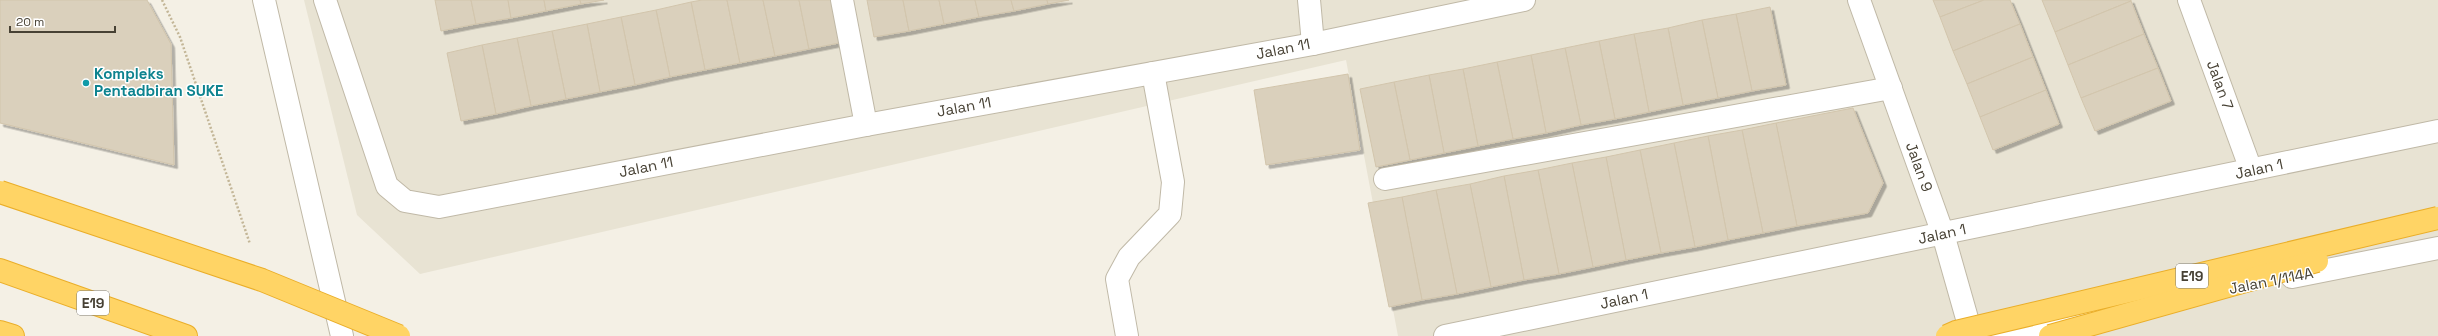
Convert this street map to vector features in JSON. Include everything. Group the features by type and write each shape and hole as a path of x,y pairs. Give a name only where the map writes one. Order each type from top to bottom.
{"highway":[{"path":"0,192 262,280 399,336"},
{"name":"E19","path":"1947,336 1956,332 2438,218"},
{"name":"E19","path":"2050,336 2438,227"},
{"name":"E19","path":"0,270 186,336"},
{"path":"0,332 13,336"}],"street":[{"path":"264,0 342,336"},
{"name":"Jalan 11","path":"325,0 387,186 405,201 439,207 866,125 1313,44 1524,0"},
{"path":"842,0 866,125"},
{"path":"1309,0 1313,44"},
{"name":"Jalan 9","path":"1859,0 1943,234 1972,336"},
{"name":"Jalan 7","path":"2189,0 2250,170"},
{"path":"1127,336 1117,279 1129,257 1170,214 1172,195 1173,182 1153,73"},
{"path":"1385,179 1890,88"},
{"name":"Jalan 1","path":"1445,336 2438,131"},
{"name":"Jalan 1/114A","path":"1986,336 2438,248"}],"path":[{"path":"162,0 180,37 262,280"}],"shaded area":[{"path":"304,0 2438,0 2438,336 1398,336 1346,60 420,274 357,215"}],"building":[{"name":"Kompleks Pentadbiran SUKE","path":"0,0 147,0 171,44 174,165 0,123"},
{"path":"435,0 471,0 476,24 441,31"},
{"path":"471,0 508,0 511,18 476,24"},
{"path":"508,0 544,0 546,11 511,18"},
{"path":"544,0 580,0 581,4 546,11"},
{"path":"580,0 604,0 581,4"},
{"path":"702,0 727,0 740,63 705,70 691,2"},
{"path":"727,0 763,0 775,56 740,63"},
{"path":"763,0 799,0 809,49 775,56"},
{"path":"799,0 835,0 844,42 809,49"},
{"path":"867,0 903,0 909,31 874,37"},
{"path":"903,0 939,0 944,24 909,31"},
{"path":"939,0 975,0 979,17 944,24"},
{"path":"975,0 1011,0 1014,11 979,17"},
{"path":"1011,0 1047,0 1048,4 1014,11"},
{"path":"1047,0 1069,0 1048,4"},
{"path":"1933,0 1984,0 1940,17"},
{"path":"1984,0 2010,0 2020,24 1953,51 1940,17"},
{"path":"2042,0 2131,0 2131,1 2055,32"},
{"path":"2131,1 2144,34 2068,65 2055,32"},
{"path":"691,2 705,70 670,77 656,10"},
{"path":"1770,7 1786,85 1752,91 1736,14"},
{"path":"656,10 670,77 635,85 621,17"},
{"path":"1736,14 1752,91 1718,98 1702,20"},
{"path":"621,17 635,85 600,92 587,24"},
{"path":"1702,20 1718,98 1683,105 1668,28"},
{"path":"587,24 600,92 566,99 552,31"},
{"path":"2020,24 2033,57 1967,84 1953,51"},
{"path":"1668,28 1683,105 1649,112 1634,34"},
{"path":"552,31 566,99 531,106 517,38"},
{"path":"1634,34 1649,112 1615,119 1599,41"},
{"path":"2144,34 2158,68 2081,98 2068,65"},
{"path":"517,38 531,106 496,114 482,45"},
{"path":"1599,41 1615,119 1581,125 1565,48"},
{"path":"482,45 496,114 461,121 447,53"},
{"path":"1565,48 1581,125 1546,133 1531,55"},
{"path":"1531,55 1546,133 1513,139 1497,62"},
{"path":"2033,57 2046,90 1980,117 1967,84"},
{"path":"1497,62 1513,139 1478,146 1463,69"},
{"path":"2158,68 2171,101 2095,131 2081,98"},
{"path":"1463,69 1478,146 1444,153 1429,75"},
{"path":"1348,74 1360,150 1266,165 1254,90"},
{"path":"1429,75 1444,153 1410,160 1394,82"},
{"path":"1394,82 1410,160 1376,167 1360,89"},
{"path":"2046,90 2059,124 1993,150 1980,117"},
{"path":"1853,108 1883,183 1868,213 1797,226 1776,123"},
{"path":"1776,123 1797,226 1763,233 1742,130"},
{"path":"1742,130 1763,233 1728,240 1708,136"},
{"path":"1708,136 1728,240 1695,247 1674,143"},
{"path":"1674,143 1695,247 1661,253 1640,150"},
{"path":"1640,150 1661,253 1626,260 1606,157"},
{"path":"1606,157 1626,260 1593,267 1572,163"},
{"path":"1572,163 1593,267 1559,274 1538,170"},
{"path":"1538,170 1559,274 1524,280 1504,176"},
{"path":"1504,176 1524,280 1491,287 1470,184"},
{"path":"1470,184 1491,287 1457,294 1436,190"},
{"path":"1436,190 1457,294 1422,300 1402,197"},
{"path":"1402,197 1422,300 1389,307 1368,203"}],"place":[{"name":"Kompleks Pentadbiran SUKE","path":"86,83"}]}
